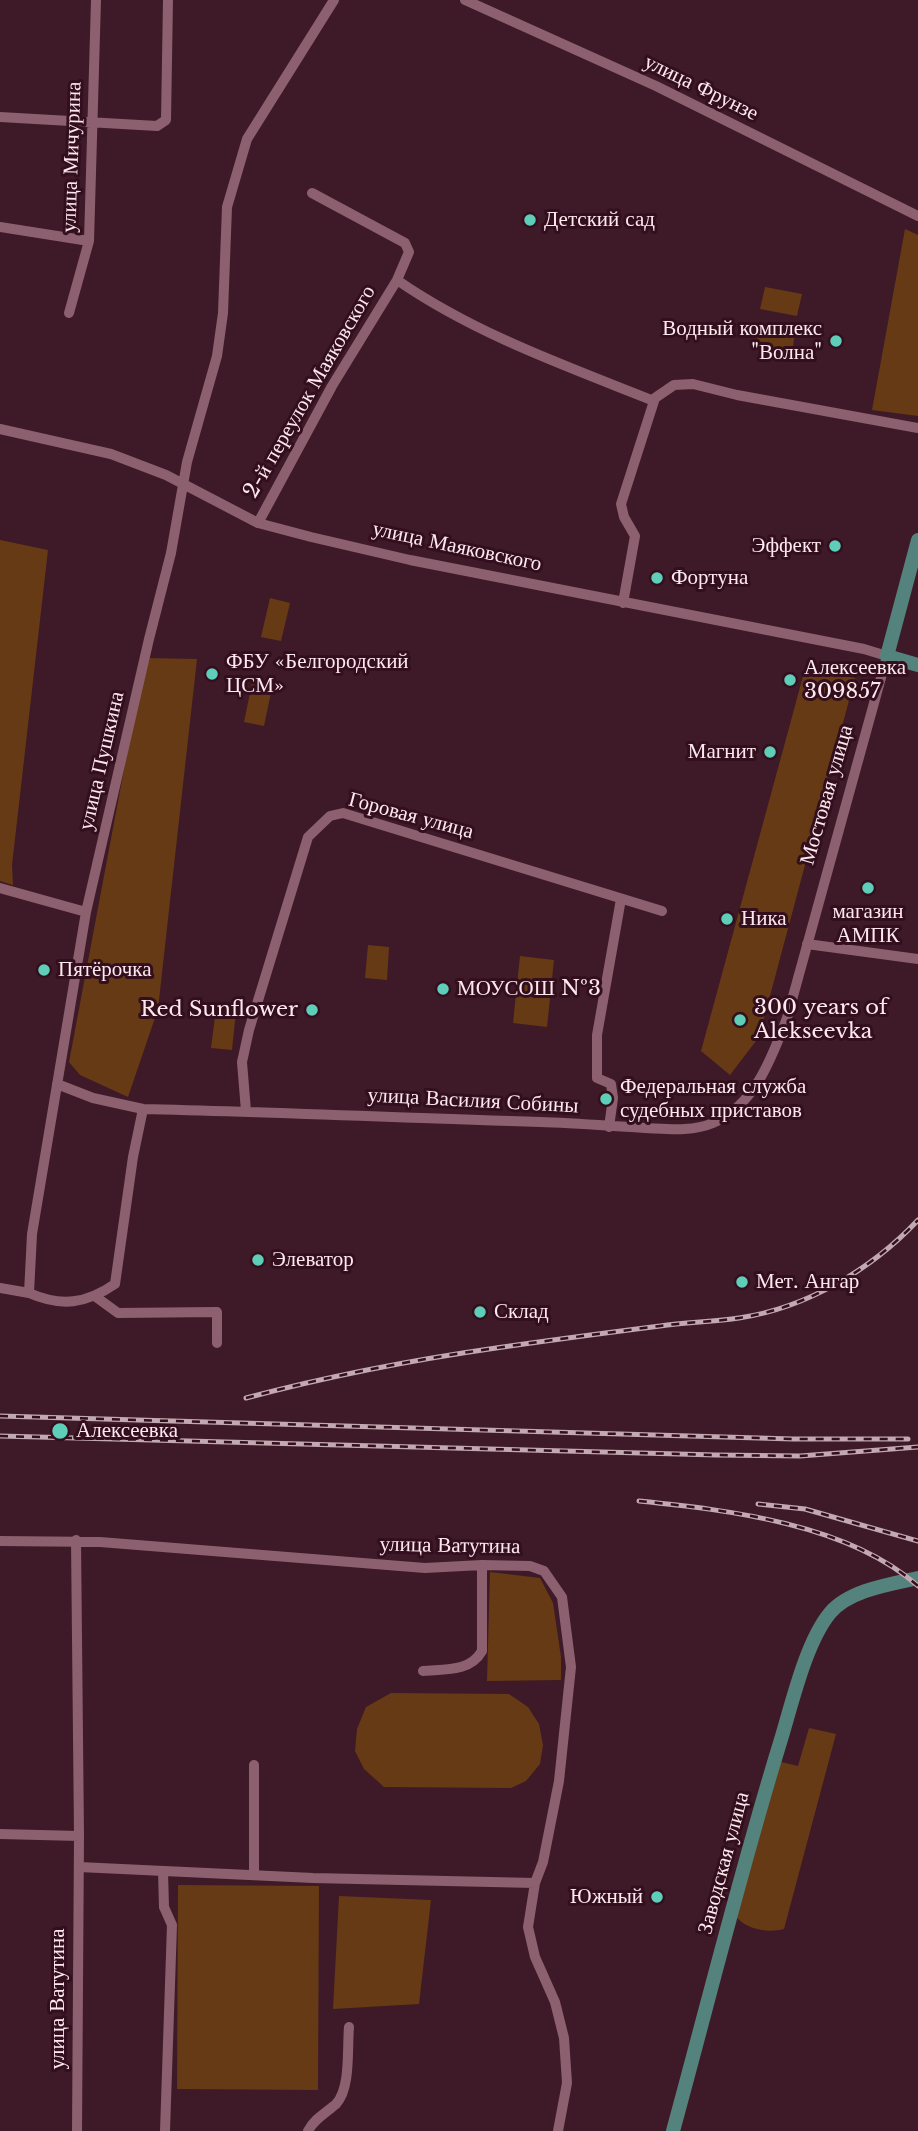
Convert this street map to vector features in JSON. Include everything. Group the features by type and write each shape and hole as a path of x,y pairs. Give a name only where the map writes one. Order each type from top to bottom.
{"main road":[{"name":"Мостовая улица","path":"887,656 918,540"},
{"name":"улица Маяковского","path":"887,656 918,665"},
{"name":"Заводская улица","path":"673,2131 771,1770 814,1638 831,1611 846,1600 918,1578"}],"street":[{"name":"улица Мичурина","path":"69,313 89,241 96,0"},
{"path":"0,117 157,126 166,120 168,0"},
{"name":"улица Пушкина","path":"29,1293 32,1234 86,912 149,639 172,553 187,462 217,356 223,313 227,206 247,139 334,0"},
{"name":"улица Фрунзе","path":"465,0 656,86 918,216"},
{"name":"2-й переулок Маяковского","path":"258,523 332,386 397,280 409,252 405,243 312,193"},
{"path":"0,227 89,241"},
{"name":"2-й переулок Маяковского","path":"397,280 435,304 506,341 654,401"},
{"path":"623,603 635,536 624,517 621,504 654,401 660,393 674,385 693,384 737,395 918,428"},
{"name":"улица Маяковского","path":"0,429 111,454 166,475 258,523 410,560 864,649 887,656"},
{"name":"Мостовая улица","path":"772,1059 787,1018 887,656"},
{"name":"Горовая улица","path":"246,1111 242,1062 249,1030 308,837 330,816 343,813 662,911"},
{"path":"0,888 86,912"},
{"path":"608,1127 613,1098 611,1084 597,1078 597,1035 621,899"},
{"path":"807,944 918,959"},
{"name":"улица Василия Собины","path":"57,1083 93,1098 143,1109 692,1129 726,1116 754,1089 772,1059"},
{"path":"0,1288 29,1293 42,1299 69,1301 96,1297 115,1284 133,1157 143,1109"},
{"path":"96,1297 118,1312 217,1312 217,1343"},
{"name":"улица Ватутина","path":"76,1540 79,1836 77,2131"},
{"name":"улица Ватутина","path":"0,1541 76,1540 425,1569 482,1565 530,1566 544,1571 562,1597 571,1667 559,1781 543,1862 535,1883 528,1927 535,1957 555,2002 564,2038 567,2082 558,2131"},
{"path":"423,1671 465,1667 477,1661 482,1651 482,1565"},
{"path":"254,1765 254,1875"},
{"path":"0,1834 79,1836"},
{"path":"79,1867 535,1883"},
{"path":"163,1871 164,1907 172,1925 165,2131"},
{"path":"308,2131 312,2124 337,2102 345,2090 349,2027"}],"shaded area":[{"path":"905,229 918,235 918,416 872,410"},
{"path":"765,287 802,294 797,316 760,309"},
{"path":"759,328 795,334 791,357 755,350"},
{"path":"0,540 48,550 12,865 13,885 0,881"},
{"path":"270,598 290,603 281,641 261,637"},
{"path":"145,658 197,659 158,1009 128,1097 80,1075 69,1062"},
{"path":"805,669 855,678 759,1037 730,1075 701,1051"},
{"path":"252,683 272,688 264,726 244,722"},
{"path":"368,945 389,947 387,980 365,978"},
{"path":"520,956 554,960 547,1027 513,1023"},
{"path":"216,1009 236,1011 232,1050 211,1048"},
{"path":"490,1572 540,1578 553,1603 561,1657 561,1680 487,1681"},
{"path":"391,1693 509,1694 528,1707 539,1724 543,1745 540,1764 526,1781 511,1788 384,1787 364,1769 355,1751 357,1729 366,1707"},
{"path":"809,1728 836,1734 784,1929 758,1929 746,1925 736,1917 781,1762 798,1766"},
{"path":"178,1885 319,1886 318,2090 177,2089"},
{"path":"339,1896 431,1900 419,2004 333,2009"}],"railway":[{"path":"246,1398 433,1358 764,1313 813,1296 837,1284 880,1255 918,1220"},
{"path":"0,1416 793,1439 908,1439"},
{"path":"0,1436 716,1455 800,1456 918,1447"},
{"path":"639,1501 711,1509 823,1534 890,1565 918,1586"},
{"path":"758,1504 805,1509 918,1541"}],"place":[{"name":"Детский сад","path":"530,220"},
{"name":"Водный комплекс \"Волна\"","path":"836,341"},
{"name":"Эффект","path":"835,546"},
{"name":"Фортуна","path":"657,578"},
{"name":"ФБУ «Белгородский ЦСМ»","path":"212,674"},
{"name":"Алексеевка 309857","path":"790,680"},
{"name":"Магнит","path":"770,752"},
{"name":"магазин АМПК","path":"868,888"},
{"name":"Ника","path":"727,919"},
{"name":"Пятёрочка","path":"44,970"},
{"name":"МОУСОШ №3","path":"443,989"},
{"name":"Red Sunflower","path":"312,1010"},
{"name":"300 years of Alekseevka","path":"740,1020"},
{"name":"Федеральная служба судебных приставов","path":"606,1099"},
{"name":"Элеватор","path":"258,1260"},
{"name":"Мет. Ангар","path":"742,1282"},
{"name":"Склад","path":"480,1312"},
{"name":"Алексеевка","path":"60,1431"},
{"name":"Южный","path":"657,1897"}]}
